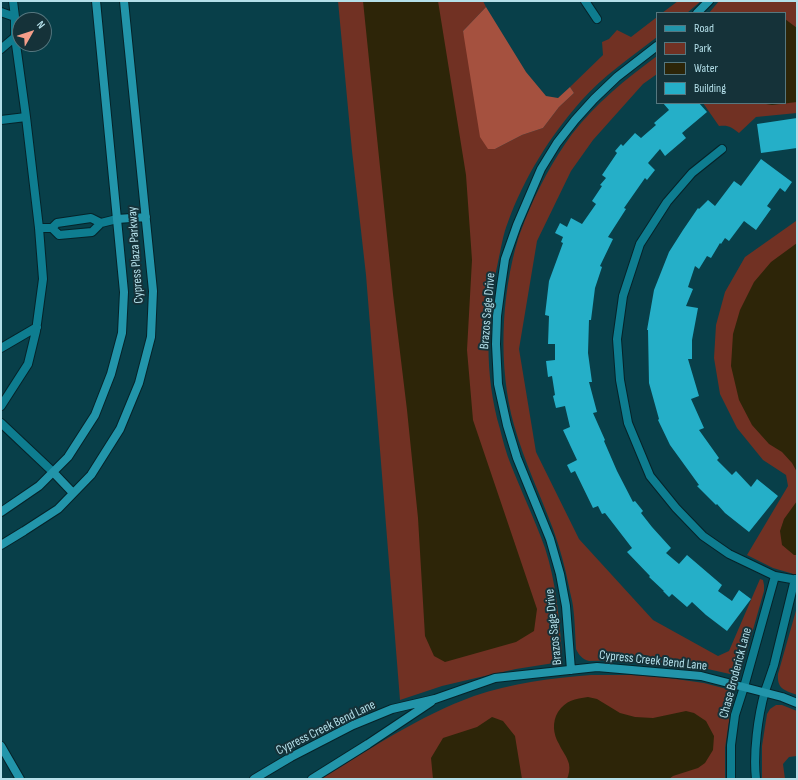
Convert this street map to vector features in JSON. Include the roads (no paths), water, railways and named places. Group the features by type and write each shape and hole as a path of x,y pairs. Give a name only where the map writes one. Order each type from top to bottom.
{"street":[{"path":"13,1 14,12"},
{"name":"Cypress Plaza Parkway","path":"1,512 39,486 68,457 95,415 112,374 122,333 124,292 96,1"},
{"name":"Cypress Plaza Parkway","path":"1,545 24,532 58,508 90,475 120,429 139,383 151,337 153,291 124,1"},
{"path":"585,1 597,19"},
{"path":"698,12 709,1"},
{"path":"1,12 12,16"},
{"path":"1,49 12,40"},
{"name":"Brazos Sage Drive","path":"571,670 566,606 560,574 550,539 517,458 507,424 498,384 496,344 497,316 501,286 505,259 516,225 541,169 557,143 594,99 617,77 656,47"},
{"path":"1,406 28,364 37,327 43,279 39,228 17,52"},
{"path":"1,120 26,117"},
{"path":"722,149 692,173 667,202 640,244 623,296 617,339 620,380 628,423 650,476 676,508 703,536 729,554 775,576 796,580 759,720 756,747 756,779"},
{"path":"52,228 59,235 92,232 101,223 117,219 146,217"},
{"path":"39,228 52,228 57,223 91,218 101,223"},
{"path":"1,348 37,327"},
{"path":"1,423 73,493"},
{"name":"Chase Broderick Lane","path":"731,779 731,745 735,715 775,576"},
{"name":"Cypress Creek Bend Lane","path":"254,779 297,754 353,725 392,709 435,699 495,678 597,667 701,676 782,697 797,703"},
{"name":"Cypress Creek Bend Lane","path":"312,779 435,699"},
{"path":"1,746 20,779"}],"water":[{"path":"363,1 438,1 466,175 472,260 467,350 473,420 537,609 534,631 516,642 445,662 434,656 425,636 418,518"},
{"path":"786,20 797,28 797,102 786,103"},
{"path":"797,243 797,472 792,463 782,452 769,444 752,425 739,400 731,366 733,334 740,310 754,282 771,262"},
{"path":"797,501 797,555 794,555 782,545 780,531 784,519"},
{"path":"588,697 597,699 620,713 635,717 653,718 686,711 694,713 706,721 714,736 713,750 705,763 698,768 673,776 669,779 567,779 569,764 555,736 554,728 556,716 564,705 575,699"},
{"path":"492,717 503,721 515,736 522,779 433,779 431,758 443,738 477,727"}]}
